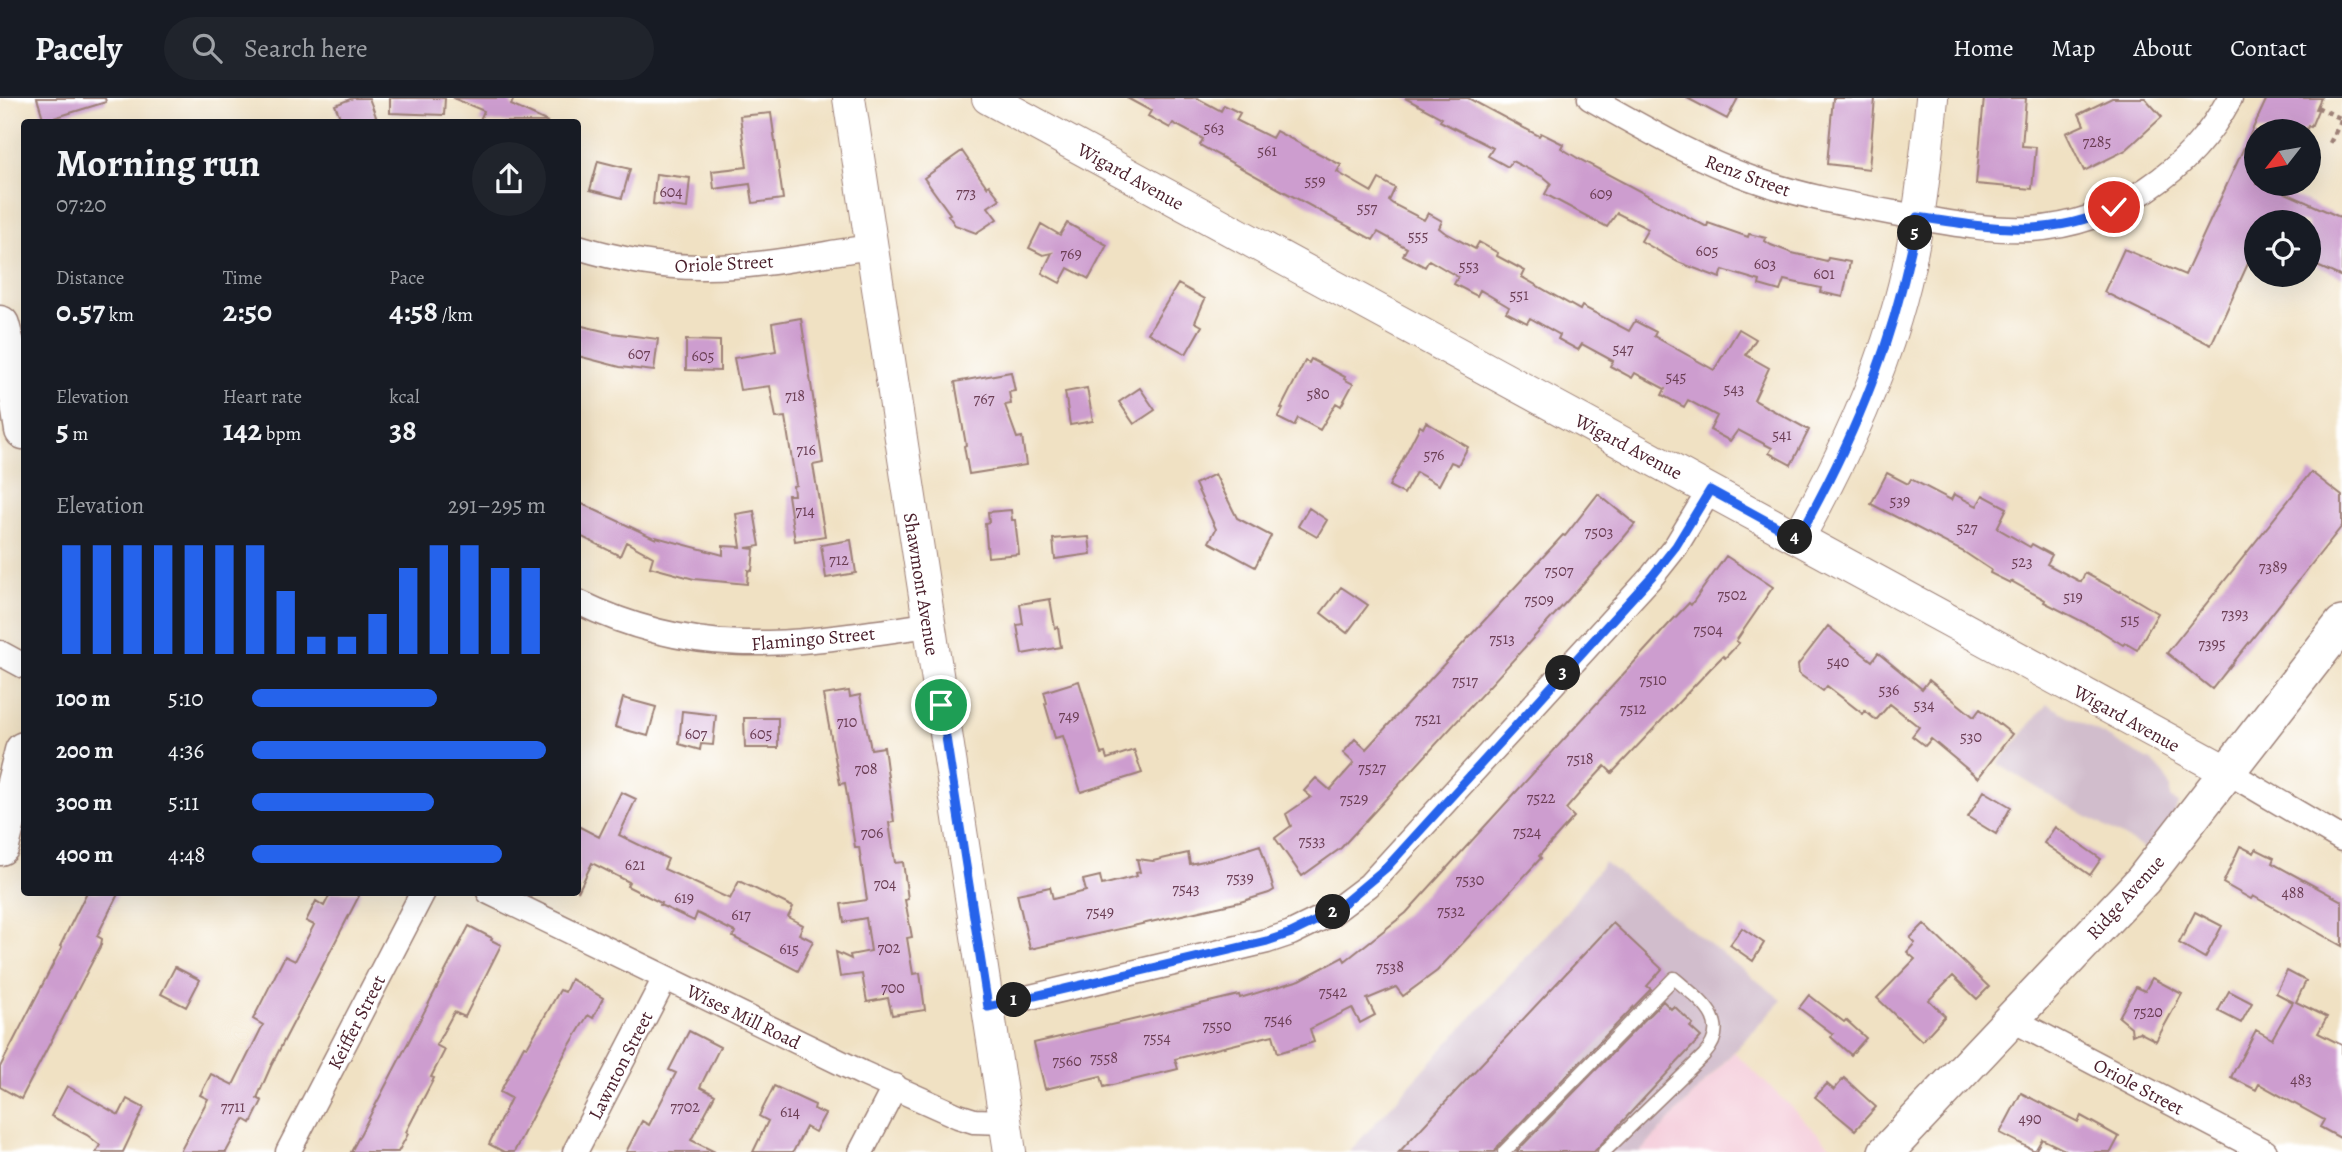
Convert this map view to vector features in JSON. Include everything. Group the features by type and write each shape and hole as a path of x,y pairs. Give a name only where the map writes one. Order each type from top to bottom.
{"main road":[{"path":"0,325 21,411"},
{"name":"Ridge Avenue","path":"1886,1152 2143,880 2342,624"},
{"path":"0,846 21,763"}],"street":[{"name":"Shawmont Avenue","path":"849,98 1007,1137"},
{"name":"Wigard Avenue","path":"988,98 2227,771 2342,839"},
{"name":"Renz Street","path":"1590,98 1666,141 1751,178 1814,198 1980,226 2032,229 2083,219 2109,210 2160,181 2202,141 2220,118 2230,98"},
{"path":"1798,538 1823,494 1873,384 1896,317 1918,217 1932,98"},
{"name":"Oriole Street","path":"581,248 632,261 701,267 762,263 871,247"},
{"path":"988,1007 1267,941 1291,933 1332,913 1387,867 1653,575 1676,546 1710,490"},
{"name":"Flamingo Street","path":"581,603 642,628 688,639 737,644 807,642 929,625"},
{"path":"0,653 21,664"},
{"name":"Keiffer Street","path":"288,1152 421,896"},
{"name":"Wises Mill Road","path":"497,896 862,1073 1007,1137"},
{"name":"Lawnton Street","path":"575,1152 664,978"},
{"name":"Oriole Street","path":"2013,1020 2265,1152"},
{"path":"861,1152 895,1086"}],"lane":[{"path":"1504,1152 1674,978 1707,1008 1716,1027 1715,1038 1704,1055 1604,1152"}],"path":[{"path":"2317,107 2341,121 2330,143"}],"shaded area":[{"path":"2047,704 2153,762 2164,774 2170,787 2170,798 2179,803 2169,821 2145,849 1998,764"},
{"path":"1604,862 1782,1000 1640,1152 1349,1152 1564,915"},
{"path":"1734,1052 1837,1152 1640,1152"}],"building":[{"path":"37,98 105,98 106,102 43,119"},
{"path":"353,98 369,98 377,119 341,119 335,105"},
{"path":"390,98 445,98 444,115 390,113"},
{"path":"453,98 514,98 511,105 541,119 480,119 484,111"},
{"path":"1127,98 1197,98 1221,111 1224,105 1240,113 1236,120 1272,138 1276,131 1341,165 1337,172 1372,192 1379,179 1395,188 1389,201 1393,204 1424,220 1428,213 1442,221 1439,228 1444,232 1475,249 1479,242 1498,253 1497,256 1525,271 1522,277 1580,310 1582,306 1629,331 1635,321 1656,332 1654,336 1714,370 1739,329 1756,339 1746,355 1769,368 1754,400 1809,430 1791,465 1769,453 1772,448 1738,430 1730,441 1710,430 1717,416 1688,400 1684,407 1662,395 1665,389 1635,373 1632,378 1610,366 1613,361 1582,344 1578,350 1558,339 1560,335 1530,318 1527,323 1506,312 1509,307 1480,290 1477,296 1454,284 1458,277 1429,260 1425,267 1403,255 1407,248 1378,232 1373,240 1200,145 1203,139 1173,123 1170,128 1148,116 1151,111"},
{"path":"1405,98 1468,98 1539,136 1541,133 1563,144 1561,148 1579,159 1707,227 1708,223 1748,237 1749,234 1766,238 1765,241 1771,245 1792,253 1827,261 1828,258 1850,262 1843,297 1820,292 1821,288 1784,280 1780,291 1759,285 1760,281 1723,270 1720,278 1678,262 1641,241 1648,229 1617,213 1607,227 1545,194 1551,183 1544,177 1512,161 1508,167 1488,156 1493,148 1440,121 1442,118"},
{"path":"1687,98 1738,98 1727,119"},
{"path":"1833,98 1875,98 1869,169 1827,164"},
{"path":"1984,98 2026,98 2022,146 2036,147 2032,189 1976,184"},
{"path":"2112,98 2145,98 2162,117 2126,150 2084,171 2066,133 2084,125 2079,114"},
{"path":"2267,98 2321,98 2314,119 2257,119"},
{"path":"771,113 783,199 753,203 750,184 714,189 712,171 747,167 740,116"},
{"path":"2244,148 2244,196 2292,196 2342,218 2342,277 2321,268 2321,210 2244,210 2244,272 2211,345 2104,292 2124,249 2185,275"},
{"path":"962,151 987,187 989,185 1000,199 988,207 997,219 976,233 955,225 924,178"},
{"path":"598,161 630,169 622,198 590,190"},
{"path":"656,174 690,178 687,208 653,204"},
{"path":"1067,223 1107,245 1089,279 1068,268 1060,283 1042,273 1052,253 1043,255 1029,248 1041,224 1060,235"},
{"path":"1178,284 1205,299 1195,322 1202,326 1186,354 1148,333"},
{"path":"801,318 823,463 813,465 825,536 795,541 788,495 794,495 793,486 796,485 785,417 776,418 770,386 740,390 734,358 776,351 772,323"},
{"path":"581,326 658,339 654,371 620,367 581,357"},
{"path":"686,340 720,341 720,371 686,370"},
{"path":"1311,359 1353,384 1341,406 1336,403 1320,430 1298,418 1294,426 1278,418 1305,361 1309,363"},
{"path":"1011,372 1015,391 1009,392 1011,404 1005,405 1017,438 1022,437 1026,465 969,474 955,382"},
{"path":"1087,388 1093,421 1070,425 1065,392"},
{"path":"1140,388 1155,410 1134,424 1119,402"},
{"path":"1426,422 1468,447 1458,465 1451,462 1439,485 1416,472 1404,494 1389,486 1420,426 1423,428"},
{"path":"2311,472 2342,496 2342,526 2212,689 2167,653"},
{"path":"1887,473 1908,484 1911,479 1951,500 1954,494 1977,506 1983,495 2007,508 1997,528 2030,547 2032,544 2052,555 2047,564 2081,582 2085,573 2158,613 2137,650 2044,602 2045,600 2011,581 2010,583 1990,573 1991,570 1964,552 1871,504"},
{"path":"1215,474 1237,518 1271,536 1255,567 1209,542 1216,529 1195,484"},
{"path":"1598,494 1635,524 1341,848 1302,876 1275,838 1291,826 1286,814 1311,797 1304,791 1316,778 1330,790 1354,763 1343,753 1355,739 1366,749 1563,535 1565,536"},
{"path":"581,503 656,539 723,555 723,546 741,547 736,514 754,511 760,546 746,548 754,549 752,571 748,570 747,584 694,579 650,567 653,557 626,542 620,556 581,536"},
{"path":"1309,508 1327,520 1317,537 1298,526"},
{"path":"1011,510 1012,520 1015,520 1019,554 988,557 985,523 989,522 988,512"},
{"path":"1089,537 1091,554 1055,559 1053,539"},
{"path":"851,540 856,573 826,578 821,545"},
{"path":"1726,556 1773,587 1736,641 1739,643 1710,669 1612,773 1605,766 1580,793 1566,809 1574,817 1539,856 1541,858 1437,971 1403,996 1396,987 1367,999 1375,1015 1360,1023 1352,1008 1310,1029 1314,1042 1278,1053 1273,1035 1175,1059 1178,1069 1104,1087 1101,1076 1045,1089 1034,1043 1239,995 1240,998 1300,980 1343,957 1345,961 1406,913 1668,625 1689,603 1691,605"},
{"path":"1341,587 1368,605 1347,633 1321,613"},
{"path":"1050,599 1061,647 1022,654 1017,625 1023,624 1020,604"},
{"path":"1828,626 1872,661 1878,653 1922,689 1929,680 1974,717 1980,709 2012,734 1978,778 1931,739 1925,746 1912,736 1919,727 1890,704 1876,720 1865,711 1863,714 1827,686 1823,691 1799,674 1798,665"},
{"path":"1079,681 1101,754 1105,753 1107,759 1134,750 1142,773 1081,792 1063,736 1055,738 1044,692"},
{"path":"849,691 850,697 860,695 871,749 884,747 894,822 889,823 895,863 903,862 908,899 905,900 912,937 907,938 913,974 920,973 925,1010 892,1015 888,998 867,1002 862,974 840,977 836,952 851,959 850,955 871,951 866,918 844,922 841,904 867,900 859,847 855,847 845,783 840,784 823,695"},
{"path":"623,698 656,707 648,736 615,727"},
{"path":"682,711 716,715 713,745 701,744 700,750 679,744"},
{"path":"744,718 778,718 778,748 745,748"},
{"path":"1984,791 2011,807 1996,834 1968,817"},
{"path":"621,792 636,799 619,835 668,859 664,869 730,899 739,881 793,907 788,917 803,925 799,934 813,941 798,971 733,937 735,932 697,913 694,921 660,905 661,903 627,886 629,882 592,863 581,886 581,828 599,837"},
{"path":"2055,827 2101,859 2090,875 2044,843"},
{"path":"1260,845 1274,890 1269,893 1240,902 1030,949 1017,894 1050,887 1053,899 1086,891 1083,880 1100,876 1102,885 1137,876 1136,873 1140,872 1137,859 1153,861 1188,853 1190,864"},
{"path":"2240,846 2254,853 2256,849 2274,858 2272,863 2342,901 2342,946 2253,896 2251,899 2223,883"},
{"path":"85,896 117,896 97,936 102,939 101,945 21,1099 0,1087 0,1067 62,947 60,946"},
{"path":"329,896 359,896 271,1066 257,1098 262,1101 251,1123 244,1119 226,1152 180,1152 208,1099 200,1095 211,1074 233,1085 263,1025 253,1019 285,956 295,961 314,925 306,921 316,901 324,906"},
{"path":"2195,912 2222,926 2205,958 2179,943"},
{"path":"1613,923 1662,969 1647,986 1651,989 1495,1152 1399,1152"},
{"path":"1924,924 1989,987 1977,999 1953,976 1929,1000 1945,1016 1922,1041 1877,998 1915,959 1907,952 1915,943 1910,938"},
{"path":"469,926 501,945 465,1017 454,1012 436,1045 445,1050 406,1132 408,1134 398,1152 351,1152"},
{"path":"1742,928 1764,943 1753,961 1730,945"},
{"path":"175,967 200,980 186,1007 161,994"},
{"path":"2287,971 2306,981 2296,1002 2327,1017 2318,1033 2342,1045 2342,1139 2320,1127 2324,1120 2259,1084 2256,1090 2231,1077 2256,1030 2272,1039 2293,1002 2276,993"},
{"path":"2152,978 2182,994 2156,1041 2139,1032 2132,1035 2131,1027 2119,1017 2136,987 2145,991"},
{"path":"571,979 603,998 593,1018 588,1015 565,1053 514,1152 504,1152 489,1144 511,1098 500,1092 524,1046 527,1047 560,990 565,992"},
{"path":"2229,991 2252,1003 2241,1023 2218,1011"},
{"path":"1809,995 1844,1022 1846,1020 1866,1038 1851,1055 1831,1037 1833,1034 1799,1008"},
{"path":"1663,1001 1671,1009 1674,1006 1693,1024 1690,1027 1701,1037 1594,1152 1516,1152"},
{"path":"689,1031 720,1047 700,1087 715,1095 691,1140 715,1152 626,1152 642,1121 649,1125 676,1073 669,1070"},
{"path":"1844,1078 1876,1107 1855,1130 1815,1097 1827,1084 1834,1090"},
{"path":"67,1086 119,1115 127,1099 144,1108 123,1152 96,1152 100,1145 51,1116"},
{"path":"774,1086 815,1105 814,1109 825,1114 815,1132 806,1127 793,1152 753,1152 768,1121 759,1116"},
{"path":"2021,1093 2078,1122 2081,1116 2119,1137 2111,1152 2069,1152 2042,1139 2035,1151 2000,1133"}],"route":[{"path":"941,705 988,1007 1231,950 1291,933 1332,913 1369,885 1387,867 1653,575 1676,546 1710,490 1798,538 1845,448 1885,353 1910,261 1918,217 2006,229 2032,229 2083,219 2114,207"}]}
